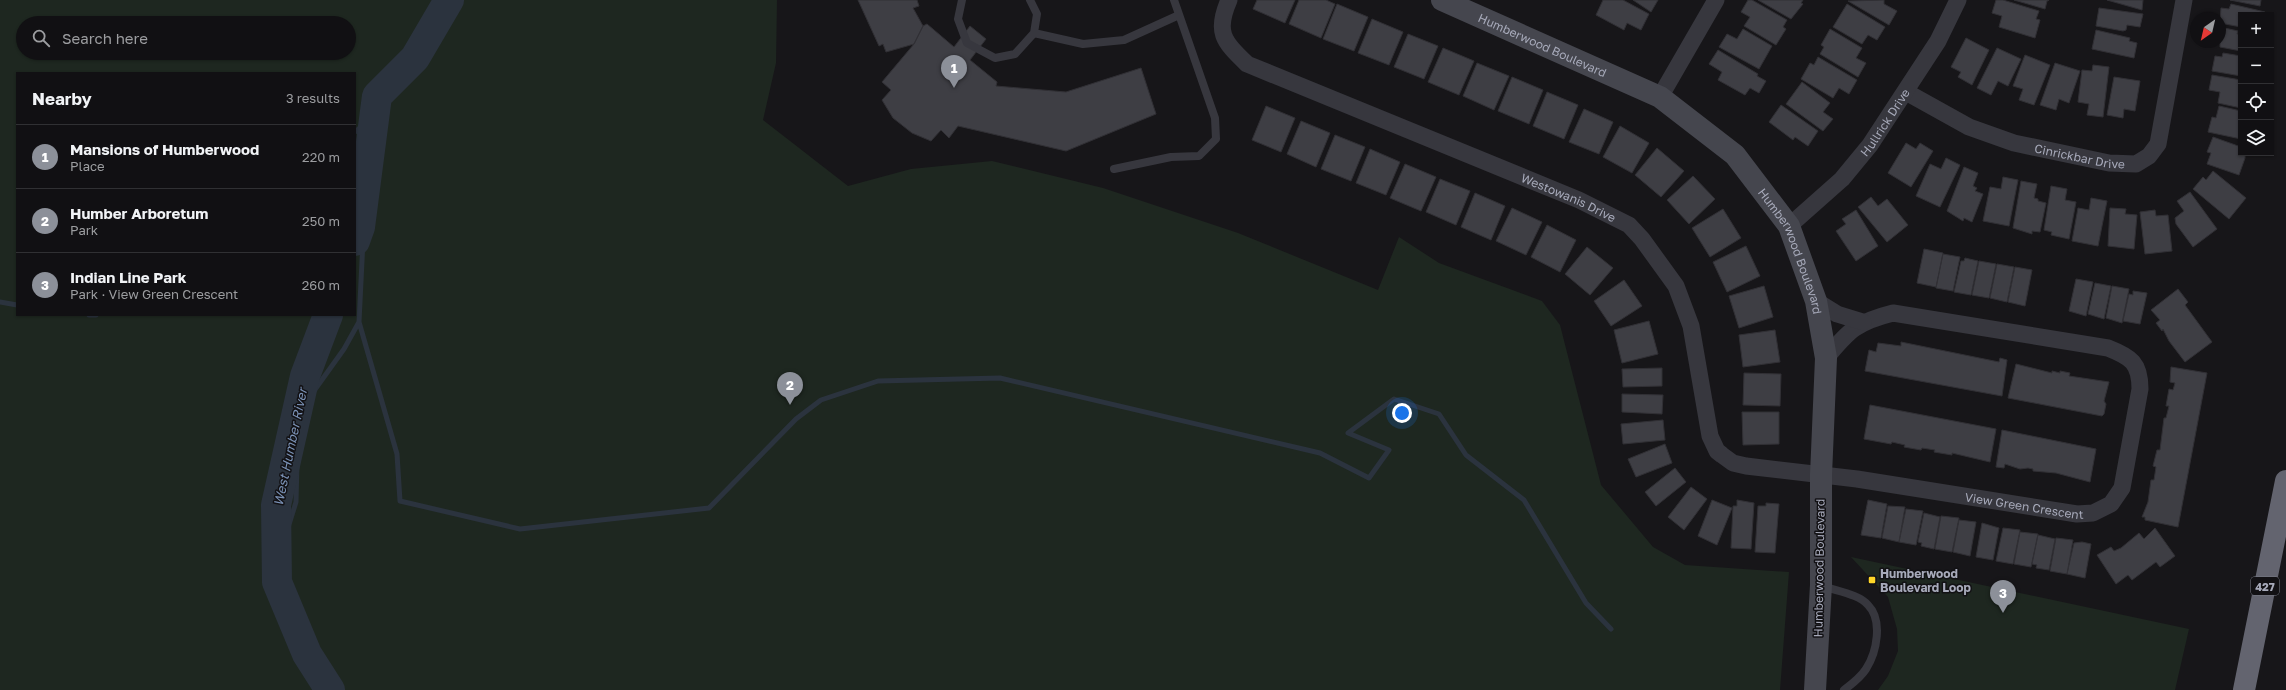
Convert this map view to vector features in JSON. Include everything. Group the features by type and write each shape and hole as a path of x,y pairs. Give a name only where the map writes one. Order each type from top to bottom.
{"highway":[{"name":"427","path":"2244,690 2286,481"}],"street":[{"name":"Westowanis Drive","path":"1229,0 1222,18 1222,31 1233,51 1247,64 1579,200 1629,225 1642,239 1676,286 1691,326 1710,436 1717,451 1727,460 1746,466 1821,476"},
{"name":"Humberwood Boulevard","path":"1442,0 1660,97 1735,155 1789,226 1816,301 1826,358 1821,476 1821,585 1816,690"},
{"path":"1660,97 1716,0"},
{"name":"Hullrick Drive","path":"1789,226 1842,179 1870,145 1938,41 1958,0"},
{"name":"Cinrickbar Drive","path":"1906,92 1969,127 2014,143 2109,163 2136,164 2149,156 2158,144 2184,0"},
{"path":"1816,301 1837,314 1863,322"},
{"name":"View Green Crescent","path":"1821,476 1857,479 2086,514 2111,504 2122,488 2140,389 2140,377 2136,365 2125,354 2108,348 1908,314 1893,313 1863,322 1847,333 1826,358"}],"lane":[{"path":"962,0 958,19 967,43 995,58 1015,54 1034,33 1037,14 1030,0"},
{"path":"1114,169 1171,158 1199,156 1216,139 1216,118 1174,0"},
{"path":"1034,33 1083,44 1124,40 1179,15"},
{"path":"1821,585 1862,600 1868,605 1874,615 1876,639 1872,657 1866,669 1844,690"}],"shaded area":[{"path":"0,0 777,0 776,63 763,120 848,186 911,169 992,161 1103,188 1238,233 1378,290 1399,237 1439,263 1542,301 1560,325 1601,485 1653,547 1685,565 1789,572 1780,690 0,690"},
{"path":"1851,557 2189,629 2175,690 1878,690 1888,676 1898,651 1897,629 1888,597"}],"building":[{"path":"858,0 917,0 919,6 913,8 923,26 914,44 886,52 883,44 879,46"},
{"path":"1257,0 1295,0 1285,23 1253,9"},
{"path":"1299,0 1326,0 1335,4 1321,38 1289,24"},
{"path":"1603,0 1623,0 1649,14 1641,30 1627,23 1624,30 1596,15"},
{"path":"1633,0 1658,0 1651,12"},
{"path":"1748,0 1752,0 1787,20 1783,27 1786,29 1776,45 1744,26 1750,17 1741,12"},
{"path":"1758,0 1803,0 1801,3 1803,4 1791,19"},
{"path":"1884,0 1884,4 1897,11 1889,25 1848,1"},
{"path":"1996,0 2003,0 2039,11 2036,19 2040,20 2035,38 1999,27 2002,16 1992,13"},
{"path":"2014,0 2049,0 2047,1 2045,9"},
{"path":"2107,0 2143,0 2142,10"},
{"path":"2230,0 2261,0 2260,6"},
{"path":"1337,4 1368,17 1354,51 1323,39"},
{"path":"1847,4 1885,27 1877,40 1868,35 1862,44 1833,27"},
{"path":"2231,4 2265,12 2238,12 2238,26 2226,24 2226,12 2221,12 2221,8 2229,9"},
{"path":"2099,8 2143,14 2140,27 2127,25 2126,30 2123,31 2096,26"},
{"path":"1372,19 1403,32 1389,65 1358,53"},
{"path":"927,24 954,47 970,26 986,39 970,60 997,82 996,86 1066,92 1141,68 1156,114 1066,151 958,126 949,138 941,130 931,141 912,133 893,118 882,100 891,90 882,82 914,44 923,26"},
{"path":"2226,28 2238,31 2238,50 2225,48"},
{"path":"1743,29 1772,46 1759,69 1719,47 1727,34 1737,39"},
{"path":"1830,29 1862,48 1856,58 1866,63 1858,77 1820,54 1824,47 1821,45"},
{"path":"2096,30 2130,38 2129,41 2137,43 2134,58 2092,49"},
{"path":"1408,34 1438,46 1424,79 1394,67"},
{"path":"1966,38 1989,50 1972,85 1958,77 1961,72 1951,67"},
{"path":"1443,48 1474,61 1459,95 1428,82"},
{"path":"1997,48 2021,59 2008,86 1998,81 1991,95 1977,88"},
{"path":"1718,50 1758,74 1757,76 1766,81 1759,93 1750,88 1745,95 1718,80 1722,72 1709,64"},
{"path":"2223,53 2238,56 2238,75 2212,71 2215,56 2222,57"},
{"path":"2025,55 2050,65 2034,105 2019,100 2023,89 2013,86"},
{"path":"1818,57 1857,80 1849,94 1839,88 1833,98 1801,79 1810,63 1814,65"},
{"path":"1477,63 1509,76 1494,110 1463,96"},
{"path":"2055,63 2080,71 2069,103 2059,99 2056,110 2040,105"},
{"path":"2093,65 2109,67 2103,117 2087,115 2089,104 2078,102 2082,70 2092,71"},
{"path":"2212,75 2238,79 2238,107 2218,103 2220,92 2209,90"},
{"path":"1512,77 1543,90 1529,124 1498,111"},
{"path":"2114,77 2140,81 2135,111 2124,109 2123,118 2107,115"},
{"path":"1802,82 1830,103 1823,112 1833,119 1823,131 1786,104"},
{"path":"1547,92 1578,105 1564,139 1533,126"},
{"path":"1781,105 1818,131 1808,146 1795,137 1793,140 1769,122"},
{"path":"1266,106 1295,118 1281,152 1252,140"},
{"path":"2219,106 2238,110 2238,138 2208,132 2212,117 2216,118"},
{"path":"1584,109 1613,122 1599,154 1569,142"},
{"path":"1301,121 1330,133 1316,167 1287,154"},
{"path":"1620,126 1649,143 1632,173 1603,157"},
{"path":"1335,135 1365,147 1351,181 1321,169"},
{"path":"2213,137 2238,146 2238,156 2245,156 2239,175 2207,164 2211,153 2207,152"},
{"path":"1906,143 1916,149 1920,143 1933,151 1911,187 1888,173"},
{"path":"1657,148 1684,171 1661,197 1635,175"},
{"path":"1370,149 1400,162 1386,195 1356,183"},
{"path":"1946,158 1960,165 1940,207 1916,196 1930,164 1941,169"},
{"path":"1405,164 1436,177 1421,211 1390,198"},
{"path":"1964,167 1978,173 1973,186 1977,188 1975,191 1983,194 1972,222 1964,218 1963,221 1947,211"},
{"path":"2213,171 2246,198 2229,219 2193,189 2203,177 2206,180"},
{"path":"1693,176 1715,199 1689,224 1667,200"},
{"path":"2003,177 2018,180 2009,226 1983,221 1990,187 2001,189"},
{"path":"1440,179 1470,191 1456,225 1426,212"},
{"path":"2021,181 2037,184 2034,198 2038,199 2038,201 2046,203 2040,232 2032,231 2032,234 2013,228"},
{"path":"2051,186 2067,189 2065,200 2076,202 2069,239 2051,235 2052,232 2044,230"},
{"path":"2190,192 2217,229 2193,247 2176,224 2175,218 2184,211 2177,201"},
{"path":"1475,193 1505,206 1491,240 1461,227"},
{"path":"1871,197 1878,206 1887,199 1908,225 1887,242 1858,207"},
{"path":"2091,198 2107,201 2098,246 2072,241 2078,208 2089,210"},
{"path":"1512,208 1542,222 1526,255 1496,241"},
{"path":"2110,208 2126,209 2125,214 2137,215 2134,249 2108,246"},
{"path":"1723,209 1741,238 1710,257 1692,228"},
{"path":"1856,210 1878,246 1856,261 1836,231 1846,224 1842,219"},
{"path":"2155,210 2156,216 2168,215 2172,251 2145,254 2140,212"},
{"path":"1547,225 1576,240 1560,272 1531,257"},
{"path":"1746,246 1760,276 1727,292 1713,262"},
{"path":"1587,247 1613,268 1590,295 1565,274"},
{"path":"1924,249 1943,253 1936,287 1917,283"},
{"path":"1943,254 1960,257 1953,291 1936,288"},
{"path":"1965,258 1978,261 1971,295 1954,292 1961,261 1964,261"},
{"path":"1979,261 1996,264 1989,298 1972,295"},
{"path":"1997,264 2014,267 2007,302 1990,298"},
{"path":"2015,267 2032,270 2025,306 2008,302"},
{"path":"2076,279 2093,282 2086,316 2069,311"},
{"path":"1624,280 1642,306 1611,326 1594,301"},
{"path":"2095,283 2111,286 2104,319 2088,314"},
{"path":"1764,286 1773,317 1739,328 1729,296"},
{"path":"2112,286 2129,289 2122,323 2106,318"},
{"path":"2178,289 2188,302 2185,305 2212,342 2185,362 2169,341 2163,329 2162,331 2156,323 2160,320 2151,310"},
{"path":"2133,291 2147,293 2140,324 2123,321 2129,294 2133,295"},
{"path":"1649,321 1658,354 1622,363 1614,330"},
{"path":"1775,330 1780,362 1743,367 1739,335"},
{"path":"1901,342 1999,362 2000,358 2007,360 2002,396 1865,371 1869,350 1876,352 1878,343 1901,346"},
{"path":"2016,364 2052,373 2052,371 2060,373 2060,371 2070,373 2069,376 2109,382 2104,401 2106,404 2104,414 2102,416 2008,398"},
{"path":"2171,367 2207,373 2178,527 2145,520 2145,517 2142,517 2148,502 2151,480 2154,480 2156,467 2153,466 2157,450 2160,450 2164,418 2166,418 2169,406 2166,406 2169,389 2173,390 2175,383 2170,382"},
{"path":"1662,368 1662,386 1623,387 1622,369"},
{"path":"1744,373 1781,374 1780,406 1743,405"},
{"path":"1622,394 1663,395 1662,414 1622,412"},
{"path":"1870,405 1996,429 1990,462 1952,453 1952,455 1934,452 1935,450 1922,448 1921,450 1904,447 1905,445 1892,442 1891,444 1864,439"},
{"path":"1742,412 1779,412 1779,444 1743,445"},
{"path":"1663,420 1665,440 1623,444 1621,424"},
{"path":"2002,430 2096,449 2090,482 2056,473 2033,471 2033,469 2028,468 2020,469 2005,464 2004,468 1996,467"},
{"path":"1665,444 1672,463 1636,477 1628,459"},
{"path":"1675,468 1686,482 1656,506 1645,492"},
{"path":"1691,487 1707,499 1684,530 1668,517"},
{"path":"1712,500 1732,508 1717,545 1698,536"},
{"path":"1737,500 1754,503 1751,549 1731,548 1733,506 1737,506"},
{"path":"1868,500 1887,504 1881,538 1861,535"},
{"path":"1766,503 1779,504 1775,553 1755,552 1758,506 1766,506"},
{"path":"1888,506 1905,507 1899,542 1882,538"},
{"path":"1906,509 1923,511 1916,545 1899,542"},
{"path":"1924,513 1940,517 1934,549 1921,546 1922,543 1918,542"},
{"path":"1941,516 1959,518 1952,552 1935,549"},
{"path":"1959,520 1976,522 1970,556 1953,552"},
{"path":"1982,523 1999,528 1993,560 1976,557"},
{"path":"2003,528 2020,530 2013,564 1996,561"},
{"path":"2155,528 2175,556 2160,567 2156,562 2132,580 2128,575 2116,584 2097,555 2111,547 2114,551 2121,548 2139,533 2144,539"},
{"path":"2020,532 2038,534 2031,567 2014,564"},
{"path":"2038,535 2055,539 2049,570 2036,568 2037,565 2032,564"},
{"path":"2056,538 2073,540 2067,574 2050,571"},
{"path":"2082,542 2091,544 2085,578 2067,574 2074,543"}],"waterway":[{"name":"West Humber River","path":"356,238 360,227 377,96 415,58 449,0"},
{"name":"West Humber River","path":"356,131 381,109 459,0"},
{"path":"381,109 371,138 373,175 364,220 359,322 397,454 400,501 520,529 709,508 796,419 821,400 878,381 1000,378 1320,453 1369,478 1389,450 1348,433 1394,399 1439,414 1466,455 1524,500 1586,603 1611,629"},
{"path":"0,302 16,305"},
{"name":"West Humber River","path":"328,316 305,376 276,505 277,582 307,654 330,690"},
{"path":"320,690 310,673 280,592 281,550 296,502 297,463 286,430 344,349 359,322"}],"place":[{"name":"Mansions of Humberwood","path":"954,88"},
{"name":"Humber Arboretum","path":"790,405"},
{"name":"Humberwood Boulevard Loop","path":"1872,580"},
{"name":"Indian Line Park","path":"2003,613"}]}
